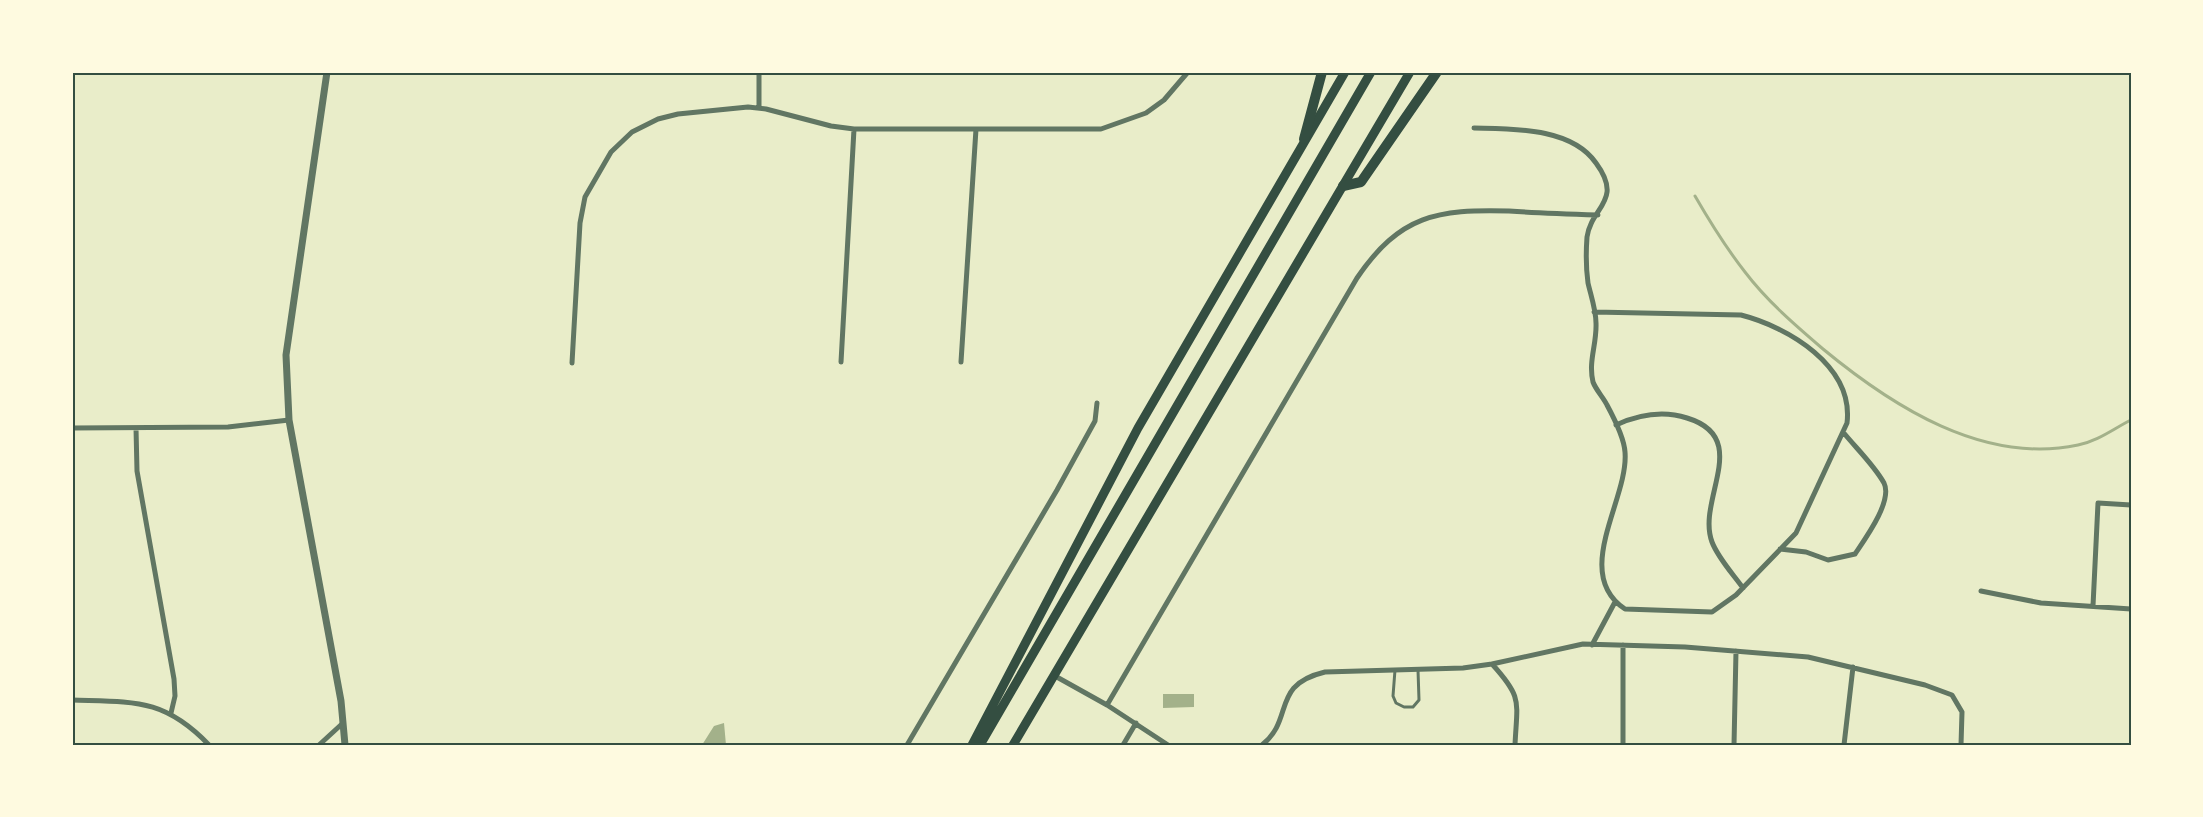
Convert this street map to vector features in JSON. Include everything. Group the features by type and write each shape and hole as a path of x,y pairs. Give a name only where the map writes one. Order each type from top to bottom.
{"highway":[{"path":"1304,140 1322,72"},
{"path":"972,745 1138,428 1345,72"},
{"path":"980,745 1371,72"},
{"path":"1013,745 1410,72"},
{"path":"1343,186 1361,182 1437,72"}],"street":[{"path":"327,72 286,355 289,420 341,701 345,745"},
{"path":"759,72 759,108"},
{"path":"572,363 580,223 585,196 611,152 632,132 658,119 701,110 759,108 807,121 854,129 1101,129 1146,113 1164,100 1188,72"},
{"path":"1474,128 1534,130 1570,143 1595,161 1605,177 1607,196 1587,238 1588,280 1594,312 1596,322 1590,362 1594,384 1616,425 1625,450 1624,477 1609,518 1604,545 1603,576 1615,602 1625,609 1650,612 1712,612 1743,588 1796,532 1843,432 1849,412 1842,387 1827,364 1809,347 1766,323 1741,315 1594,312"},
{"path":"841,362 854,129"},
{"path":"961,362 976,129"},
{"path":"1107,705 1358,278 1379,249 1403,229 1444,212 1482,210 1598,215"},
{"path":"907,745 1062,482 1095,421 1097,403"},
{"path":"1616,425 1640,415 1679,415 1701,422 1714,433 1719,449 1719,464 1709,523 1711,542 1743,588"},
{"path":"72,428 228,427 289,420"},
{"path":"136,428 137,471 174,679 175,696 171,713"},
{"path":"1780,549 1806,552 1828,560 1855,554 1871,531 1885,500 1885,484 1843,432"},
{"path":"2093,606 2098,503 2131,505"},
{"path":"1981,591 2041,603 2131,609"},
{"path":"1592,645 1615,602"},
{"path":"1262,745 1278,726 1288,694 1298,683 1311,675 1325,672 1446,669 1491,664 1545,651 1592,645 1623,645 1809,657 1925,685 1952,695 1962,712 1961,745"},
{"path":"1623,645 1623,745"},
{"path":"1734,745 1736,651"},
{"path":"1491,664 1512,686 1516,697 1515,745"},
{"path":"1845,745 1853,667"},
{"path":"1055,676 1107,705 1168,745"},
{"path":"72,700 142,704 171,713 210,745"},
{"path":"319,745 343,723"},
{"path":"1123,745 1136,723"}],"lane":[{"path":"1395,670 1393,696 1396,704 1404,707 1413,707 1419,700 1418,670"}],"shaded area":[{"path":"1163,694 1194,694 1194,707 1163,708"},
{"path":"724,723 726,745 702,745 714,726"}],"waterway":[{"path":"1695,196 1732,254 1772,303 1850,370 1909,410 1941,426 1974,438 2008,446 2043,449 2085,443 2131,420"}]}
